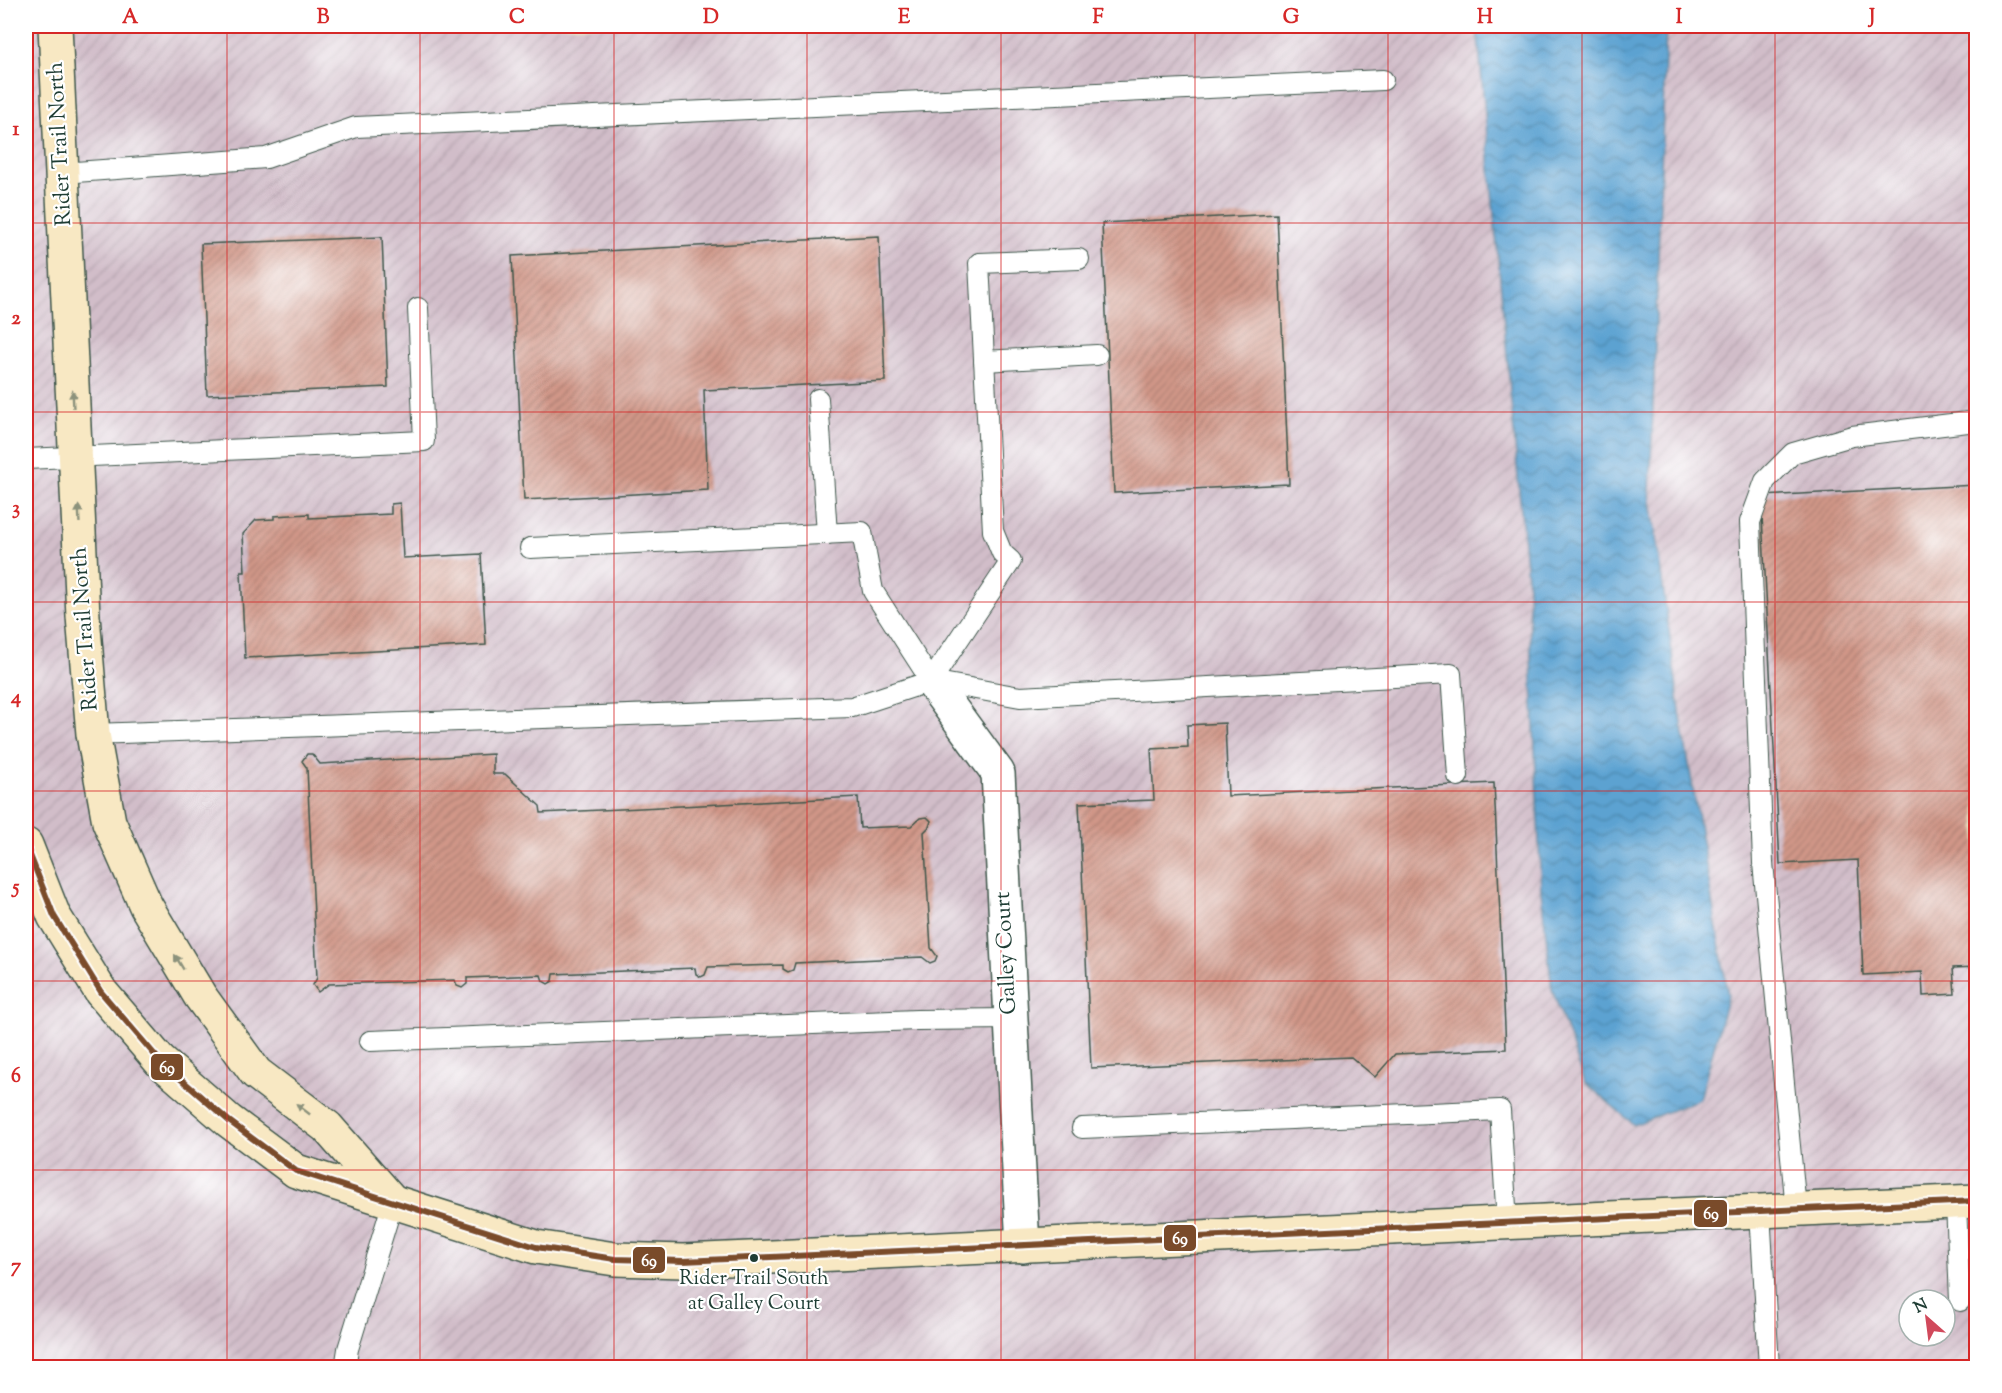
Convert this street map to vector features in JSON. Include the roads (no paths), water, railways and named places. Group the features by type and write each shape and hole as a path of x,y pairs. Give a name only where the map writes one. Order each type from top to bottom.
{"street":[{"name":"Rider Trail North","path":"56,26 83,616 93,734 109,822 146,906 200,996 256,1072 327,1127 393,1202"},
{"name":"Galley Court","path":"931,681 998,773 1023,1246"},
{"path":"26,845 54,916 101,992 160,1061 229,1121 296,1171 536,1246 615,1259 683,1261 1966,1201"}],"lane":[{"path":"62,173 266,158 356,127 1383,80"},
{"path":"931,681 1011,561 1002,553 993,531 979,263 1079,259"},
{"path":"26,459 424,441 418,308"},
{"path":"984,362 1097,355"},
{"path":"818,399 827,534"},
{"path":"1796,1209 1764,863 1750,522 1765,481 1793,453 1852,436 1977,422"},
{"path":"530,548 862,532 873,591 931,681"},
{"path":"93,734 852,707 931,681 1020,697 1451,674 1458,776"},
{"path":"370,1041 917,1020 1011,1019"},
{"path":"1082,1128 1500,1110 1507,1223"},
{"path":"1960,1300 1966,1201"},
{"path":"345,1368 348,1349 393,1202"},
{"path":"1760,1211 1769,1368"}],"water":[{"path":"1477,26 1666,26 1650,493 1681,718 1728,995 1700,1099 1634,1125 1585,1082 1552,989 1541,890 1528,588"}],"place":[{"name":"Rider Trail South at Galley Court","path":"754,1258"}]}
